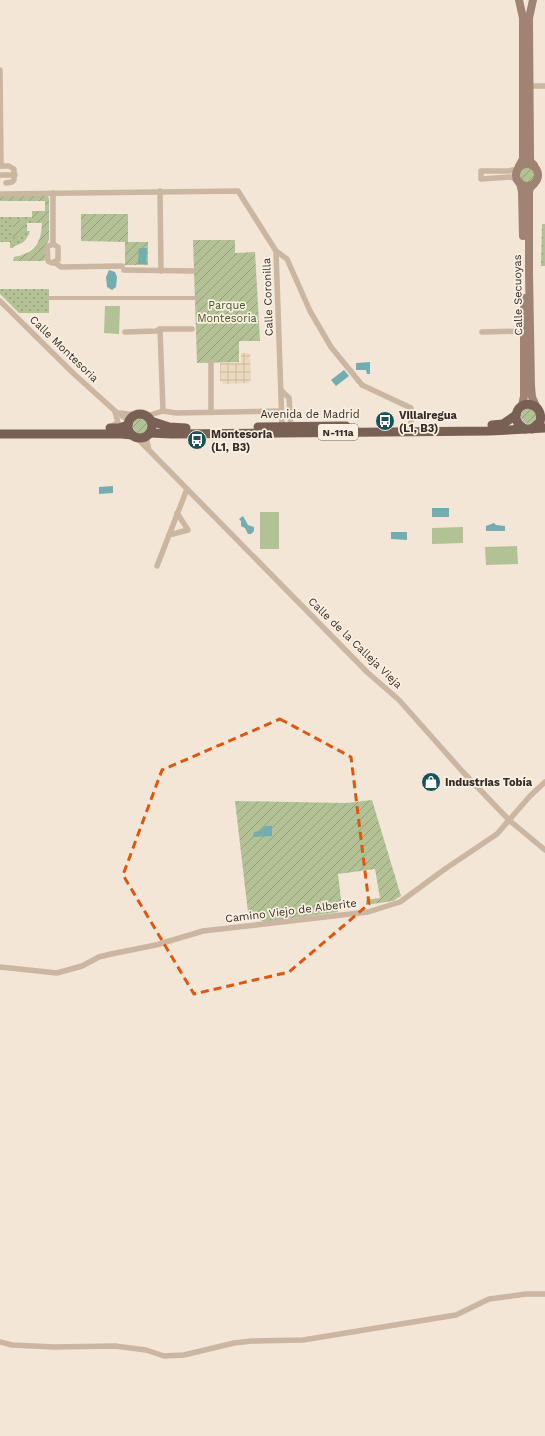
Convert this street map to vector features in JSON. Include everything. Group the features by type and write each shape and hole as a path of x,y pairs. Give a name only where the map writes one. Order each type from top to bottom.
{"main road":[{"path":"533,0 528,2 520,0 523,18 523,159 518,168 516,177 519,182 527,186 545,180"},
{"path":"533,0 529,18 529,86 530,161 538,168 539,175 535,183"},
{"path":"518,168 526,163 538,168"},
{"name":"Calle Secuoyas","path":"519,182 522,192 524,331 524,396 522,406"},
{"name":"Calle Secuoyas","path":"535,183 530,188 529,192 529,272 531,386 532,397 536,406"},
{"path":"516,415 518,424 529,429 540,422 543,417 536,406 529,404 522,406"},
{"name":"N-111a","path":"516,415 519,408 522,406"},
{"name":"N-111a","path":"137,415 141,414 149,419"},
{"path":"137,415 131,418 129,429 141,436 152,425 149,419"},
{"name":"Avenida de Madrid","path":"149,419 163,426 176,428 411,426 500,425 508,422 516,415"},
{"path":"0,429 119,428 129,423"},
{"name":"Avenida de Madrid","path":"0,434 122,434 141,436 172,434 490,431 545,428"}],"street":[{"path":"0,70 1,166 14,167 15,175 12,182 6,183"},
{"path":"529,86 545,86"},
{"path":"518,168 511,171 481,172 481,179 511,177 519,182"},
{"path":"0,175 15,175"},
{"path":"0,194 160,191 161,271"},
{"name":"Calle Coronilla","path":"160,191 238,191 276,251 281,411 286,426"},
{"path":"53,193 53,244"},
{"path":"53,244 47,247 47,258 50,262 54,262 61,267 193,271"},
{"path":"53,244 58,247 58,260 54,262"},
{"path":"276,251 287,259 310,311 332,347 362,385 411,408 411,426"},
{"path":"49,298 195,298"},
{"name":"Calle Montesoria","path":"0,301 73,373 129,423"},
{"path":"124,332 156,331 160,329 192,329"},
{"path":"160,329 163,411"},
{"path":"482,332 524,331"},
{"path":"211,362 211,412"},
{"name":"Calle Coronilla","path":"281,390 289,398 286,426"},
{"path":"115,411 124,414 137,415"},
{"path":"109,428 118,422 115,411"},
{"path":"149,419 163,411 176,413 281,411"},
{"path":"141,436 149,451"},
{"path":"141,436 149,451"},
{"name":"Calle de la Calleja Vieja","path":"149,451 367,672 399,700 462,771 509,820 545,850"},
{"path":"156,566 187,489"},
{"path":"168,535 188,530 177,513"},
{"name":"Camino Viejo de Alberite","path":"0,968 57,973 82,966 105,956 156,945 203,931 368,912 400,902 444,869 478,848 497,834 545,782"},
{"path":"0,1342 54,1346 115,1346 146,1350 164,1356 184,1355 234,1343 252,1341 303,1340 456,1315 489,1299 526,1294 545,1294"}],"highlighted area":[{"path":"280,719 351,757 369,904 289,972 194,994 123,875 162,770"}],"green space":[{"path":"527,164 534,167 537,174 534,181 527,184 520,181 517,174 520,167"},
{"path":"0,196 48,196 49,199 49,240 46,245 45,260 13,261 14,257 27,253 36,246 40,237 42,223 32,223 32,211 45,211 45,201 0,201"},
{"path":"81,214 128,214 128,242 148,242 148,265 125,265 125,242 81,241"},
{"path":"0,217 32,217 32,223 27,223 27,231 30,231 28,237 13,248 10,248 10,242 0,242"},
{"path":"24,220 24,232 13,238 13,221"},
{"path":"542,224 545,224 545,266 541,266"},
{"name":"Parque Montesoria","path":"193,240 235,240 235,253 255,252 260,341 239,341 239,362 197,363"},
{"path":"0,289 49,289 49,313 19,313 0,294"},
{"path":"105,306 120,306 119,334 104,333"},
{"path":"529,408 535,410 537,416 535,422 529,424 523,422 521,416 523,410"},
{"path":"141,418 148,423 149,426 144,433 141,434 134,429 133,426 138,419"},
{"path":"260,512 279,512 279,549 260,549"},
{"path":"463,527 463,543 432,544 432,528"},
{"path":"517,546 518,564 486,565 485,547"},
{"path":"372,800 401,896 393,901 366,905 366,900 380,898 375,869 338,874 342,908 338,909 338,912 264,922 259,919 249,921 235,801 346,803"}],"shaded area":[{"path":"241,353 250,353 251,380 248,383 223,384 222,381 220,381 220,363 241,363"}],"water":[{"path":"139,248 147,248 146,264 138,264"},
{"path":"109,270 115,272 117,277 116,287 112,290 107,287 106,277"},
{"path":"370,362 370,374 367,374 366,370 356,370 356,363"},
{"path":"344,370 349,376 336,386 331,380"},
{"path":"113,486 113,493 99,494 99,487"},
{"path":"432,508 449,508 449,517 432,517"},
{"path":"243,516 248,525 254,527 254,531 251,534 248,534 245,528 241,526 241,521 239,519"},
{"path":"494,523 496,525 505,526 505,531 486,531 486,526"},
{"path":"391,532 407,532 407,540 391,539"},
{"path":"265,826 272,826 272,836 253,836 254,832 260,831"}],"place":[{"name":"Villairegua (L1, B3)","path":"385,421"},
{"name":"Montesoria (L1, B3)","path":"197,440"},
{"name":"Industrias Tobía","path":"431,782"}]}
